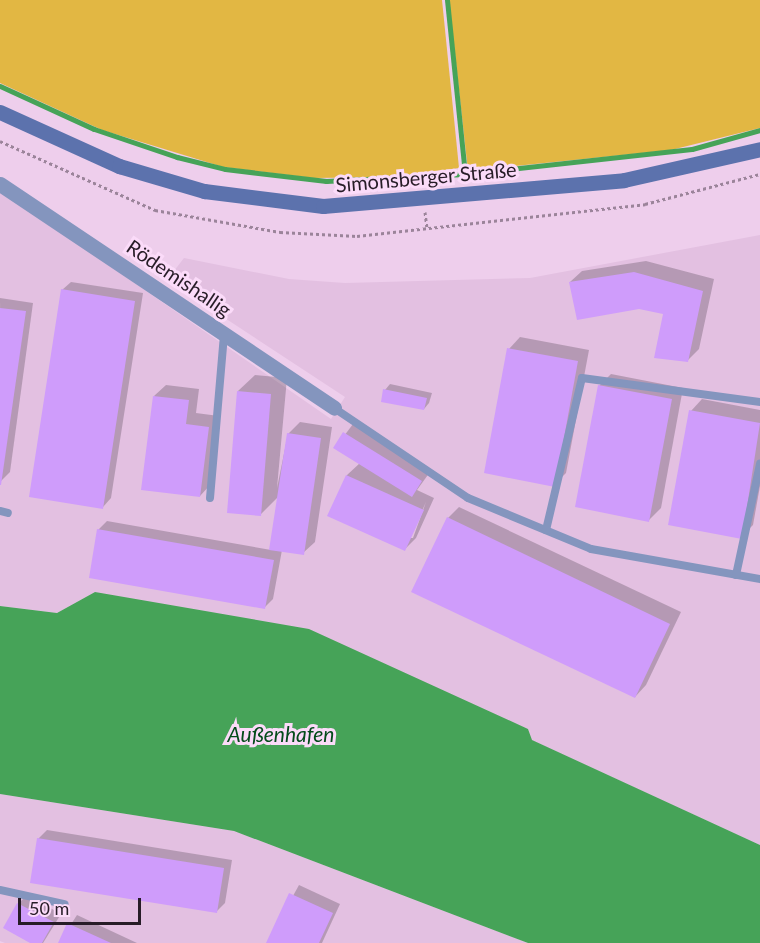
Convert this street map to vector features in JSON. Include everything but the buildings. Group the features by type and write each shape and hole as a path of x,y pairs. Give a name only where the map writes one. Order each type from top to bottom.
{"main road":[{"name":"Simonsberger Straße","path":"0,112 119,166 204,191 324,206 424,201 624,180 760,149"}],"street":[{"name":"Rödemishallig","path":"0,184 334,408"}],"lane":[{"path":"210,498 224,334"},
{"path":"546,530 582,378 760,402"},
{"path":"334,408 468,498 591,549 760,579"},
{"path":"736,575 760,464"},
{"path":"0,890 64,904"}],"path":[{"path":"424,201 427,229"}],"shaded area":[{"path":"0,0 442,0 459,168 393,177 313,178 223,167 102,130 0,83"},
{"path":"449,0 760,0 760,128 671,150 468,171"},
{"path":"0,190 331,419 345,397 167,280 184,258 289,279 345,283 530,278 760,235 760,845 531,740 528,729 95,592 57,613 0,606"},
{"path":"0,794 234,831 528,943 5,943 0,941"}],"water":[{"name":"Außenhafen","path":"95,592 309,629 528,729 532,740 760,845 760,943 528,943 234,831 0,794 0,606 57,613"}],"waterway":[{"path":"447,0 465,174"},
{"path":"0,86 94,129 177,157 225,169 326,181 465,174 692,149 760,130"}]}
